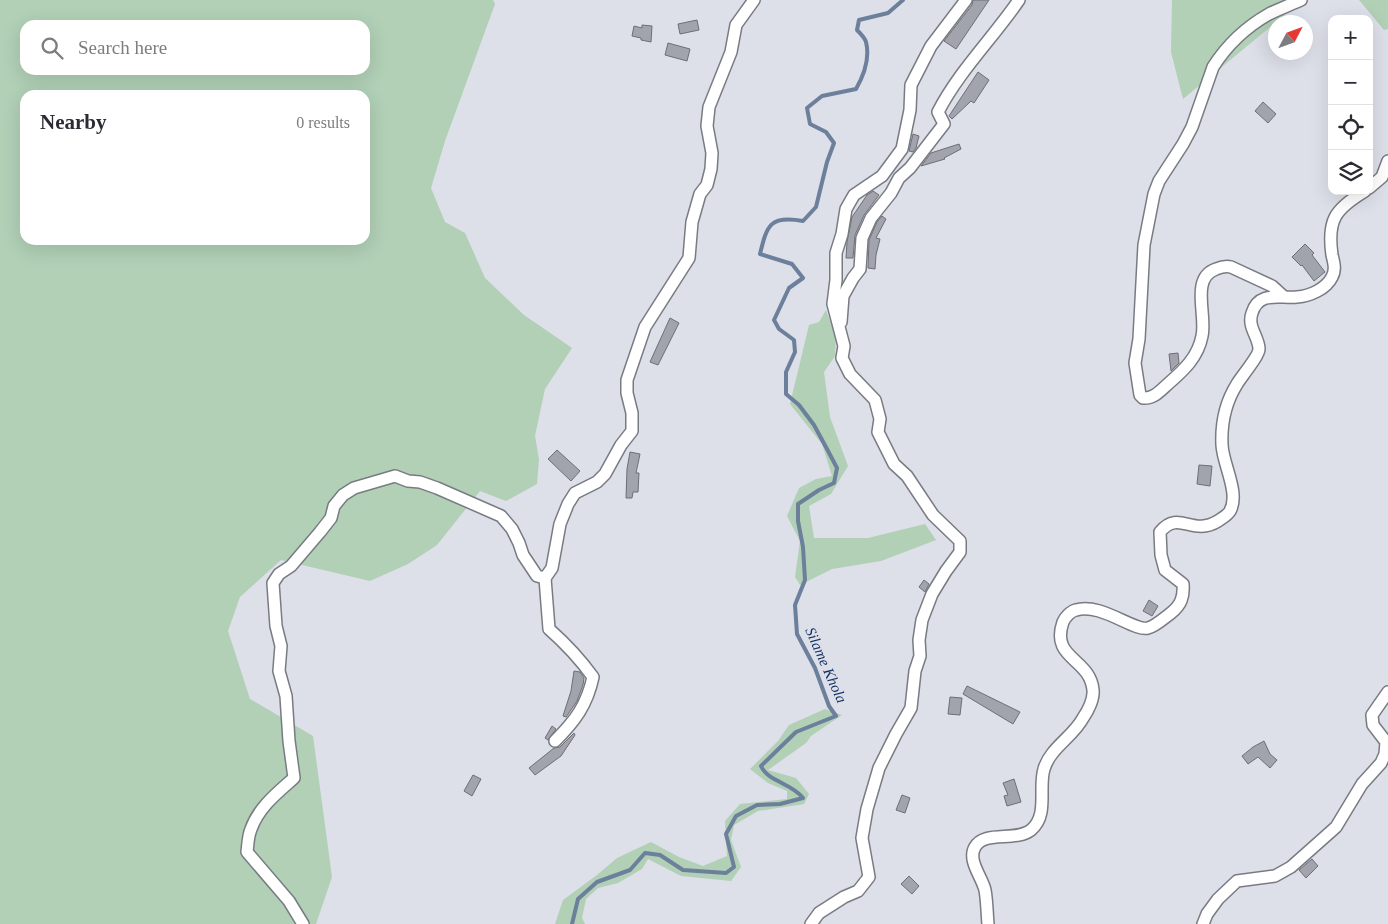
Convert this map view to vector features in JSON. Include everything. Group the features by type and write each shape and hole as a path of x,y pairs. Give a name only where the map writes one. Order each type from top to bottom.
{"street":[{"path":"555,741 579,713 589,695 593,677 564,642 549,629 545,578 552,568 560,524 568,504 575,494 597,482 605,474 621,445 632,431 632,413 627,393 627,380 645,327 689,258 692,222 700,194 712,170 712,153 706,126 708,107 731,52 736,25 754,0"},
{"path":"811,924 819,913 844,897 858,891 869,877 862,838 867,809 879,768 911,708 915,671 920,656 919,640 922,620 932,594 960,552 960,541 933,515 907,476 894,464 878,432 880,419 875,400 850,374 842,358 844,346 833,304 836,280 836,253 842,234 846,209 854,195 882,176 902,149 910,110 911,85 931,46 966,0"},
{"path":"840,326 843,296 860,269 862,238 871,218 891,193 899,178 910,168 939,132 944,124 938,112 943,102 1019,0"},
{"path":"1283,296 1272,286 1231,267 1226,266 1213,270 1206,277 1201,291 1204,328 1202,338 1193,358 1184,370 1152,397 1143,398 1140,395 1135,363 1140,339 1144,245 1157,185 1171,160 1188,136 1213,67 1218,59 1233,40 1248,28 1268,15 1301,0"},
{"path":"1373,185 1382,177 1388,161"},
{"path":"988,924 985,890 972,854 974,847 985,839 1021,836 1034,828 1040,815 1042,777 1046,762 1059,745 1080,724 1092,697 1093,690 1088,675 1079,663 1063,648 1060,640 1064,619 1075,610 1089,609 1123,619 1142,629 1149,628 1177,608 1182,599 1183,584 1164,570 1160,532 1164,527 1177,521 1198,527 1212,525 1229,513 1232,506 1232,491 1223,458 1224,413 1236,386 1257,356 1259,349 1252,328 1251,313 1266,298 1283,296 1295,298 1309,294 1322,288 1332,278 1334,272 1330,234 1334,220 1348,202 1359,195"},
{"path":"303,924 289,901 247,852 251,829 261,810 270,799 294,778 286,696 280,671 281,646 274,609 273,583 279,574 291,566 307,549 331,518 334,506 343,495 354,488 395,476 437,488 501,516 512,529 523,554 536,576 545,578"},
{"path":"1203,924 1207,914 1218,899 1237,881 1275,876 1291,867 1336,827 1362,784 1381,763 1385,754 1386,742 1373,725 1372,715 1388,692"}],"green space":[{"path":"0,0 493,0 495,4 445,141 431,188 445,222 465,233 485,278 524,315 572,348 545,389 535,436 539,459 537,484 506,501 480,491 437,545 408,564 370,581 281,560 240,597 228,631 250,699 313,736 332,877 316,924 0,924"},
{"path":"1172,0 1303,0 1285,15 1268,15 1268,29 1183,99 1171,52"},
{"path":"1359,0 1388,0 1388,29 1384,30"},
{"path":"826,310 836,337 835,356 824,372 830,417 848,466 831,494 809,506 814,538 868,538 925,524 936,540 881,561 832,569 800,585 795,577 800,541 787,516 799,488 816,479 832,476 822,444 790,404 809,325 819,322"},
{"path":"825,709 842,715 811,736 806,743 768,770 796,778 809,794 804,804 758,811 734,825 731,840 741,867 731,881 681,876 648,859 642,869 618,883 598,888 586,899 582,918 585,924 555,924 563,900 617,858 651,842 679,857 703,866 727,856 725,821 740,804 787,799 787,791 768,783 750,769 778,741 789,725"}],"building":[{"path":"973,0 989,0 956,49 944,41 972,5"},
{"path":"697,20 699,30 680,34 678,24"},
{"path":"642,25 652,26 651,42 632,36 634,26 642,28"},
{"path":"668,43 690,49 687,61 665,55"},
{"path":"978,72 989,80 974,103 971,101 952,119 949,116"},
{"path":"1263,102 1276,114 1268,123 1255,111"},
{"path":"913,134 919,136 913,152 909,151"},
{"path":"959,144 961,149 945,159 921,166 931,153"},
{"path":"873,191 879,195 864,215 855,235 853,258 846,258 852,217 867,195"},
{"path":"882,216 886,219 876,238 880,239 875,269 868,268 869,240 877,222"},
{"path":"1305,244 1314,253 1312,255 1325,272 1314,281 1302,265 1292,257"},
{"path":"670,318 679,323 658,365 650,362"},
{"path":"1178,353 1179,363 1171,371 1169,354"},
{"path":"557,450 580,471 571,481 548,459"},
{"path":"630,452 640,454 636,473 639,473 638,492 633,492 632,498 626,498 627,469"},
{"path":"1199,465 1212,466 1210,486 1197,484"},
{"path":"924,580 929,584 925,592 919,587"},
{"path":"1149,600 1158,606 1152,616 1143,611"},
{"path":"574,671 580,672 584,678 583,685 577,701 566,717 563,716 571,691"},
{"path":"967,686 1020,712 1013,724 963,694"},
{"path":"950,697 962,698 960,715 948,714"},
{"path":"552,726 556,729 548,740 545,738"},
{"path":"574,733 575,735 561,756 535,775 529,768 554,748 560,747"},
{"path":"1264,741 1270,754 1277,760 1270,768 1258,757 1248,764 1242,756"},
{"path":"473,775 481,779 472,796 464,791"},
{"path":"1014,779 1021,802 1007,806 1004,796 1008,795 1003,783"},
{"path":"902,795 910,798 905,813 896,810"},
{"path":"1312,859 1318,866 1306,878 1299,870"},
{"path":"909,876 919,886 912,894 901,884"}],"waterway":[{"name":"Silame Khola","path":"572,924 578,899 597,882 630,870 645,853 660,855 683,870 726,873 734,867 726,834 736,816 757,805 780,804 803,798 793,789 769,776 761,766 796,732 836,716 829,706 815,668 797,634 795,605 805,580 803,547 798,521 798,504 819,490 834,483 837,468 814,425 799,405 786,394 786,372 795,352 794,340 779,329 774,320 789,288 803,278 792,264 760,254 765,236 772,224 783,220 803,221 816,207 827,162 834,143 826,132 810,124 807,108 822,96 856,89 862,78 867,60 865,40 857,30 859,20 888,13 903,0"}]}
